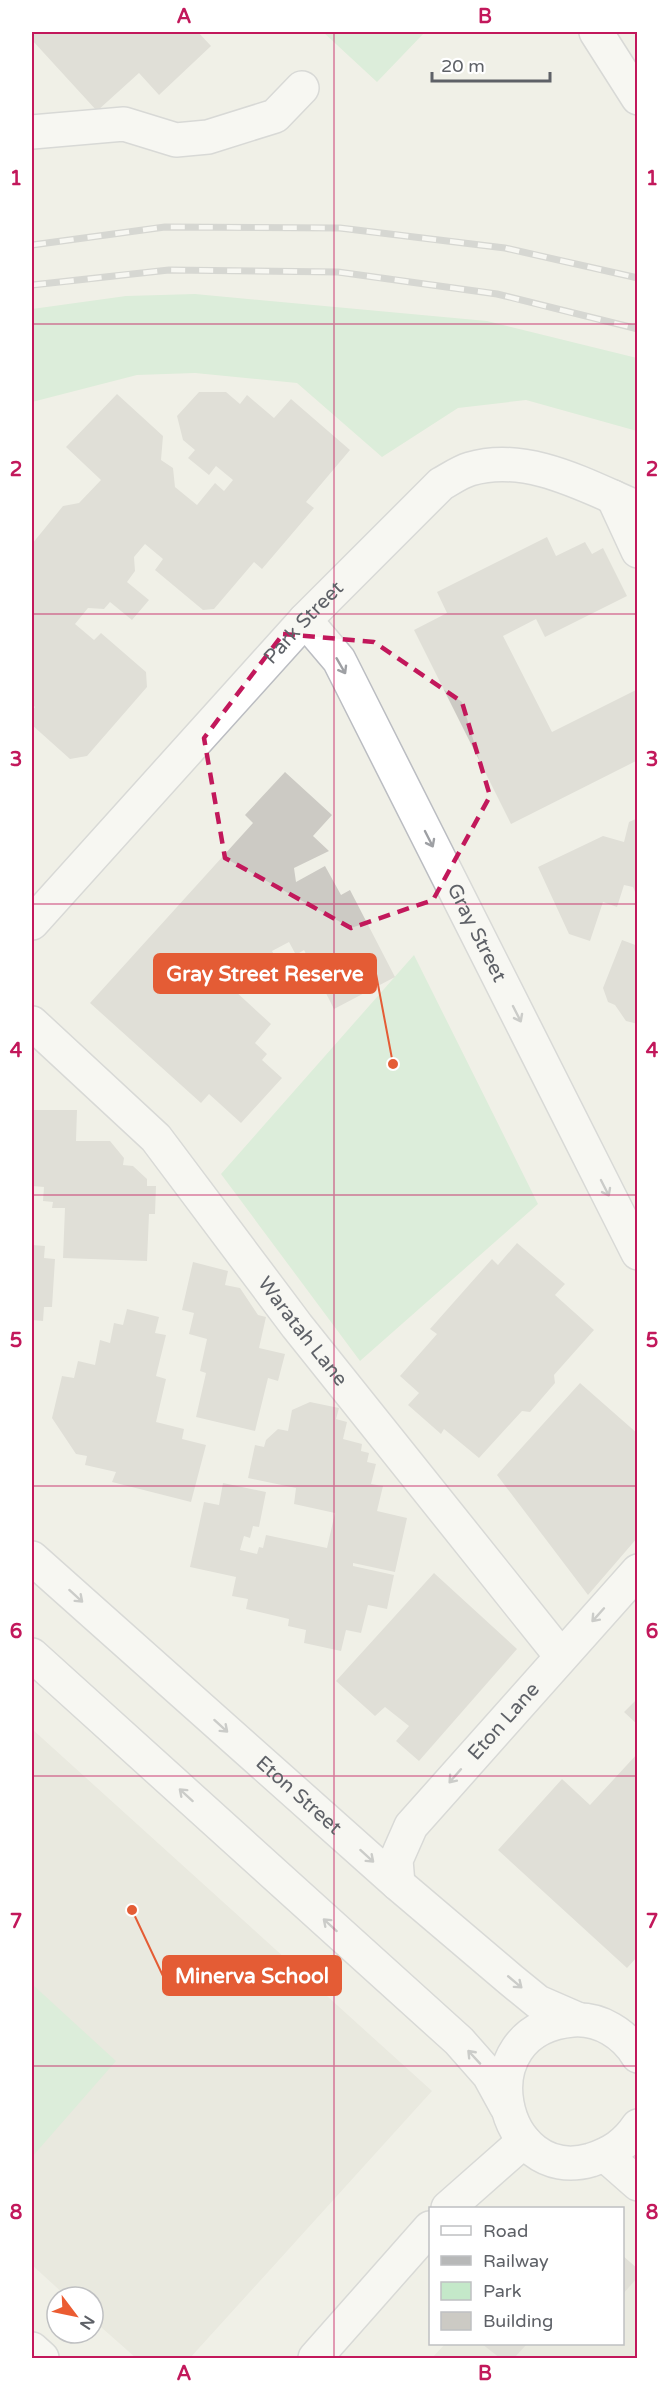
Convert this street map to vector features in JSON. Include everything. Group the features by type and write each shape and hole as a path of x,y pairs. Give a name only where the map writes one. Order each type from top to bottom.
{"street":[{"path":"596,32 638,99"},
{"path":"32,132 124,124 176,140 208,136 275,116 302,88"},
{"name":"Park Street","path":"32,923 305,620 441,484 468,469 496,464 523,465 555,474 625,503"},
{"path":"625,503 638,550"},
{"name":"Gray Street","path":"305,620 339,660 638,1253"},
{"name":"Waratah Lane","path":"32,1023 156,1138 297,1326 561,1656"},
{"name":"Eton Street","path":"32,1558 398,1884 538,2002 577,2019 611,2028 633,2040"},
{"name":"Eton Lane","path":"398,1884 396,1860 411,1826 638,1571"},
{"path":"32,1655 459,2042 489,2075 506,2106 513,2125 524,2140 542,2154 563,2161 584,2162 620,2147 638,2126"},
{"path":"506,2106 504,2086 509,2066 520,2046 537,2031 559,2021 577,2019"},
{"path":"449,2207 524,2140"},
{"path":"605,2155 638,2184"},
{"path":"315,2358 429,2229"},
{"path":"32,2349 42,2358"}],"highlighted area":[{"path":"283,634 374,642 462,702 490,796 433,900 351,928 225,858 204,738"}],"shaded area":[{"path":"32,1729 432,2091 190,2358 136,2358 105,2331 105,2285 54,2285 32,2265"},
{"path":"624,2262 637,2274 637,2358 432,2358 444,2345 624,2345"}],"green space":[{"path":"323,32 425,32 377,82"},
{"path":"195,294 487,321 637,358 637,431 526,400 458,408 382,457 297,383 195,373 137,375 32,402 32,309 126,296"},
{"path":"414,955 538,1204 360,1361 221,1174"},
{"path":"32,1984 116,2061 32,2157"}],"building":[{"path":"32,32 198,32 211,46 159,95 139,73 97,111 32,40"},
{"path":"199,392 226,392 240,404 247,395 274,418 291,399 350,450 306,502 314,508 262,569 254,562 214,609 203,610 155,570 163,559 145,544 134,557 135,571 127,582 149,600 132,620 110,602 104,609 88,608 75,624 94,640 101,633 146,672 147,687 87,756 70,759 32,725 32,711 35,707 32,704 32,544 63,506 79,503 101,480 66,447 117,394 163,436 161,460 173,468 175,487 197,505 215,483 224,491 233,480 216,466 209,475 188,458 195,450 183,440 177,416"},
{"path":"547,537 556,556 585,542 592,554 603,548 627,596 545,637 536,619 503,636 552,732 638,689 638,760 511,824 414,630 447,613 437,592"},
{"path":"285,772 332,815 313,836 329,851 294,868 296,882 325,866 341,895 350,890 395,977 334,1009 304,950 296,955 289,942 272,951 278,962 234,990 271,1024 255,1043 267,1054 262,1060 282,1078 241,1123 209,1094 201,1103 90,1003 253,823 245,815"},
{"path":"638,818 638,899 633,887 624,885 617,907 603,902 590,941 569,934 538,867 603,836 624,842 629,822"},
{"path":"622,940 638,946 638,1024 626,1021 615,1005 608,1002 603,988"},
{"path":"32,1110 77,1110 76,1141 110,1141 124,1158 123,1165 133,1166 147,1179 147,1186 156,1186 155,1214 149,1214 147,1261 63,1258 65,1208 52,1208 53,1202 43,1201 44,1187 32,1186"},
{"path":"517,1243 565,1284 555,1295 594,1330 554,1375 555,1383 530,1412 522,1411 479,1458 444,1429 441,1434 408,1405 419,1393 400,1376 437,1334 430,1329 492,1259 498,1265"},
{"path":"32,1245 45,1246 44,1258 55,1259 52,1307 44,1307 43,1321 32,1320"},
{"path":"193,1262 228,1271 225,1285 240,1288 258,1315 266,1317 259,1348 285,1354 278,1381 268,1378 255,1431 196,1417 206,1373 200,1371 207,1339 189,1334 194,1313 182,1310"},
{"path":"127,1309 159,1317 155,1333 166,1335 156,1376 166,1379 156,1422 184,1429 182,1439 206,1445 191,1502 112,1482 116,1472 85,1465 87,1456 76,1454 52,1418 62,1376 74,1378 78,1361 95,1365 100,1340 110,1343 114,1323 123,1325"},
{"path":"580,1383 638,1434 638,1537 588,1595 497,1475"},
{"path":"310,1402 339,1408 336,1419 347,1422 343,1439 362,1444 361,1451 369,1453 367,1462 376,1464 371,1484 383,1486 377,1511 407,1518 395,1572 353,1563 353,1566 394,1575 387,1609 368,1605 361,1633 346,1630 341,1651 304,1643 306,1630 288,1626 289,1619 246,1609 248,1599 232,1596 236,1577 190,1567 204,1502 219,1505 223,1483 266,1492 259,1527 253,1526 250,1538 244,1536 240,1550 257,1554 259,1547 263,1548 266,1535 327,1548 335,1513 294,1504 296,1488 248,1478 255,1445 264,1447 266,1440 278,1429 288,1431 292,1410"},
{"path":"434,1573 517,1649 419,1761 396,1741 409,1726 385,1707 375,1716 336,1681"},
{"path":"638,1698 638,1725 624,1712"},
{"path":"638,1753 638,1956 627,1968 498,1850 562,1779 590,1805"},
{"path":"624,2257 638,2269 638,2277 624,2293"},
{"path":"483,2345 526,2345 514,2358 500,2358"}],"railway":[{"path":"32,245 165,227 340,228 505,248 638,278"},
{"path":"32,285 169,270 338,272 497,294 638,329"}],"place":[{"name":"Gray Street Reserve","path":"393,1064"},
{"name":"Minerva School","path":"132,1910"}]}
